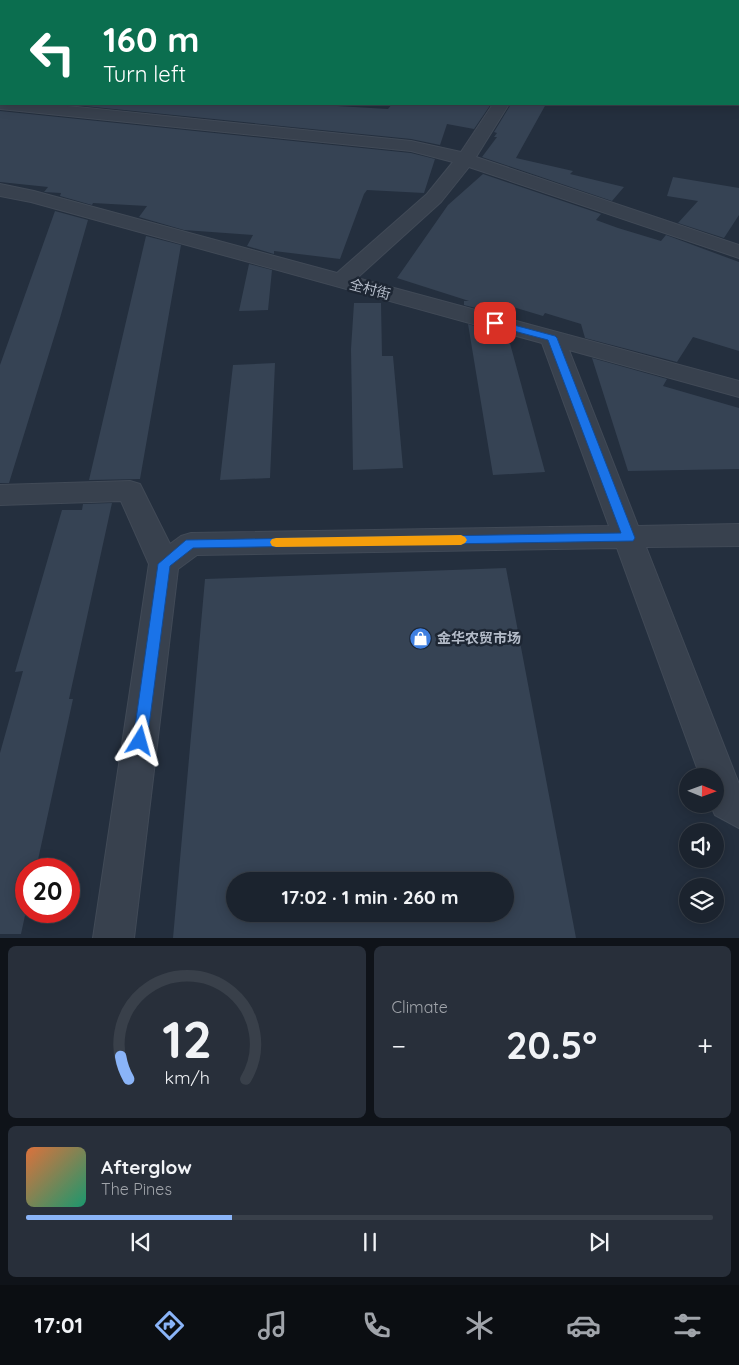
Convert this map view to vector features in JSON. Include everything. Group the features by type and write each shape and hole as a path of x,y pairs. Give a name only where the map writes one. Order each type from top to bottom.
{"street":[{"path":"10,105 411,146 465,159 739,252"},
{"path":"342,281 434,198 465,159 499,105"},
{"name":"全村街","path":"0,190 34,197 739,389"},
{"path":"552,338 728,803 739,810"},
{"path":"0,495 130,491 164,564 113,938"},
{"path":"164,564 191,544 739,535"}],"building":[{"path":"74,105 320,105 388,109 391,105 490,105 474,129 447,124 440,145 411,139"},
{"path":"510,105 545,105 516,158 573,171 570,174 624,187 612,201 482,157 497,137 494,137 497,133 494,132"},
{"path":"0,111 411,153 435,159 424,193 367,190 340,259 274,251 274,254 247,246 253,235 184,230 139,217 147,206 93,203 92,205 60,196 61,193 44,192 48,187 0,182"},
{"path":"483,174 601,214 596,220 618,228 661,241 666,235 739,262 739,351 693,337 677,362 585,338 581,324 545,313 543,316 500,303 503,315 464,305 464,301 469,301 397,278 448,205"},
{"path":"673,177 739,188 739,215 724,238 678,223 698,201 667,196"},
{"path":"55,211 88,220 9,483 0,483 0,365"},
{"path":"146,236 181,245 140,479 89,480"},
{"path":"249,264 272,270 268,310 239,311"},
{"path":"354,303 381,303 382,356 393,356 403,468 353,470 351,349"},
{"path":"468,324 508,336 545,472 493,475"},
{"path":"592,358 667,379 663,386 739,408 739,469 628,471"},
{"path":"275,363 270,478 220,480 233,365"},
{"path":"112,503 69,699 73,699 38,858 15,858 15,923 23,923 21,934 0,934 0,753 23,671 15,672 62,510 82,510 83,504"},
{"path":"506,568 576,938 173,938 205,579"}],"slow traffic":[{"path":"276,542 461,540"}],"place":[{"name":"金华农贸市场","path":"421,638"}],"route":[{"path":"140,741 164,564 191,544 628,538 552,338 495,323"}]}
